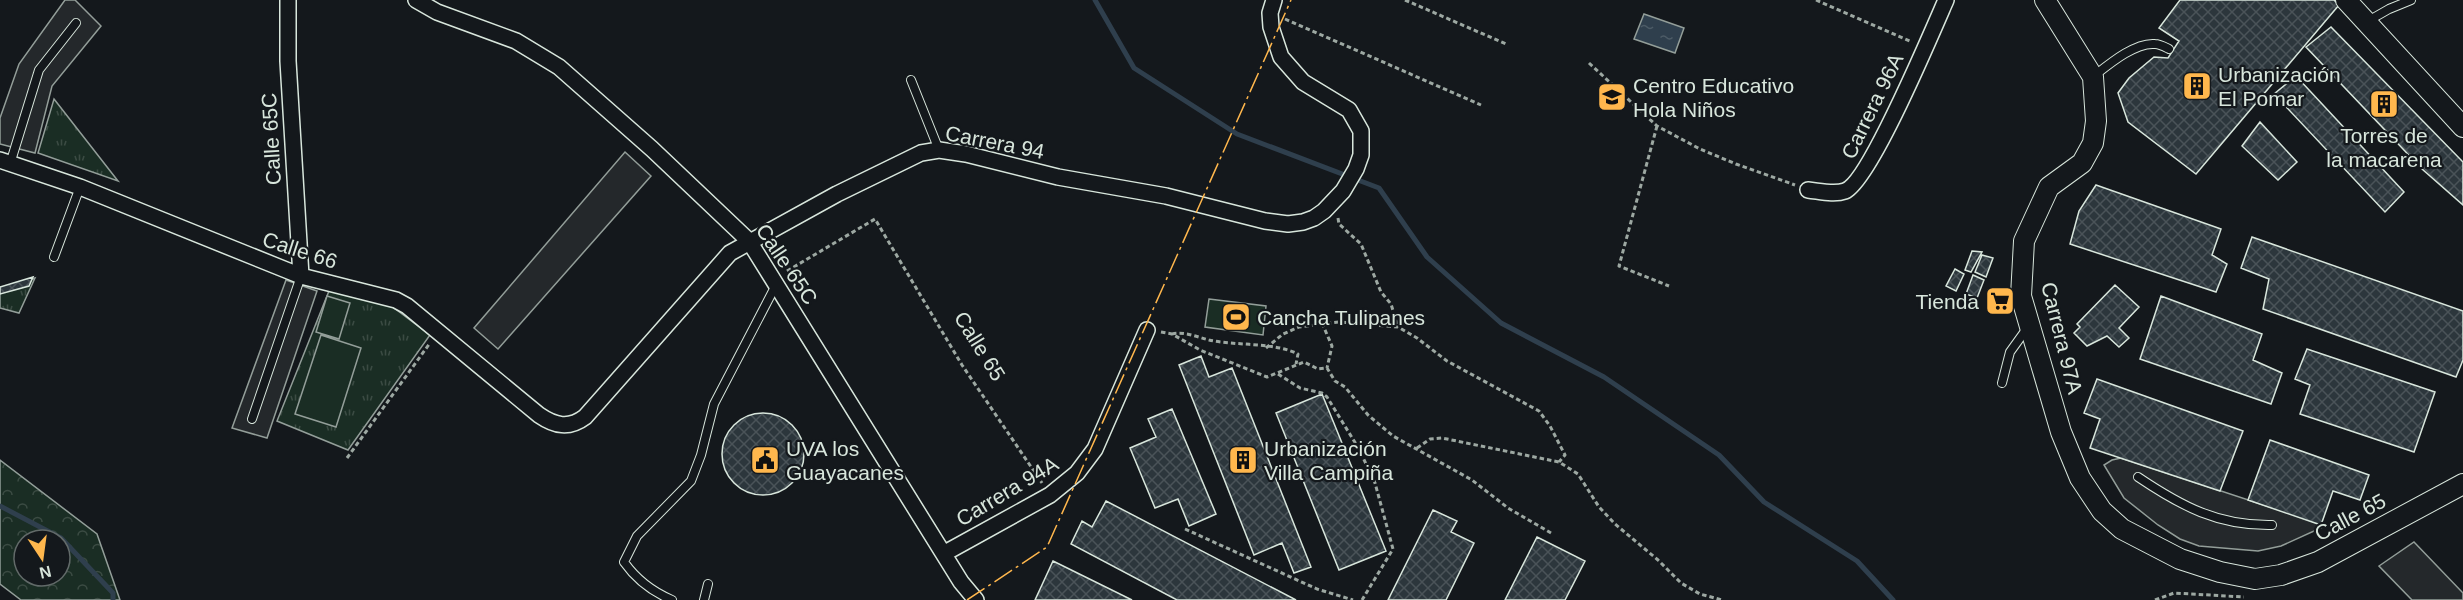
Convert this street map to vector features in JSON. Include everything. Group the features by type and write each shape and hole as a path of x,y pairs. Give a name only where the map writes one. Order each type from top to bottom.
{"street":[{"name":"Calle 65C","path":"288,0 288,61 301,276"},
{"name":"Calle 65C","path":"416,0 437,12 516,41 559,67 652,148 749,241 961,582 976,600"},
{"name":"Carrera 96A","path":"1808,190 1833,193 1845,191 1857,183 1874,155 1946,0"},
{"name":"Carrera 97A","path":"2045,0 2093,77 2096,121 2093,143 2082,163 2049,187 2024,241 2021,296 2070,456 2080,478 2102,511 2122,529 2180,559 2220,572 2255,579"},
{"path":"2346,0 2463,128"},
{"name":"Carrera 94","path":"559,425 575,423 585,417 730,253 749,241 921,153 939,150 966,154 1058,177 1166,196 1265,221 1288,224 1303,222 1324,211 1338,196 1356,169 1361,155 1361,131 1349,110 1303,82 1288,67 1276,44 1272,6"},
{"name":"Calle 66","path":"5,162 81,187 301,276 385,296 407,306 539,415 559,425"},
{"name":"Carrera 94A","path":"945,553 1050,495 1077,473 1095,449 1147,330"},
{"name":"Calle 65","path":"2255,579 2281,575 2318,562 2463,484"}],"lane":[{"path":"2366,22 2411,0"},
{"path":"5,162 39,70 76,23"},
{"path":"2093,77 2116,59 2140,48 2154,44 2169,49"},
{"path":"911,80 939,150"},
{"path":"54,257 81,187"},
{"path":"252,419 301,276"},
{"path":"672,600 659,594 632,574 624,562 637,536 691,481 701,455 714,404 775,281"},
{"path":"2002,383 2010,352 2031,324"},
{"path":"2138,477 2163,494 2200,513 2248,525 2272,525"},
{"path":"704,600 708,584"}],"path":[{"path":"1405,0 1506,44"},
{"path":"1816,0 1924,48"},
{"path":"1272,6 1481,105"},
{"path":"1589,63 1658,126 1700,149 1808,190"},
{"path":"1658,126 1618,266 1669,286"},
{"path":"1338,196 1339,224 1361,244 1378,284 1391,304 1398,327"},
{"name":"Calle 65","path":"775,281 875,219 962,365 1050,495"},
{"path":"1266,348 1283,334 1299,327 1322,323 1359,322 1398,327 1447,361 1539,411 1550,426 1565,455 1559,462"},
{"path":"1322,323 1332,346 1327,368 1335,381 1345,387 1368,415 1393,436 1472,480 1508,508 1551,533"},
{"path":"1147,330 1172,334 1200,350 1267,377 1304,362 1318,369 1327,368"},
{"path":"347,458 438,332"},
{"path":"1172,334 1179,332 1212,340 1266,348 1282,348 1298,354 1296,364"},
{"path":"1278,374 1300,388 1322,393 1327,397 1359,449 1375,483 1393,549 1362,600"},
{"path":"1417,448 1430,439 1442,438 1559,462 1578,474 1599,507 1615,524 1659,560 1682,583 1700,594 1722,600"},
{"path":"1185,529 1317,589 1353,600"}],"green space":[{"path":"54,99 118,181 38,153"},
{"path":"35,278 19,313 0,308 0,289"},
{"path":"331,286 386,302 430,335 348,450 277,421"},
{"path":"327,296 350,303 339,339 316,332"},
{"name":"Cancha Tulipanes","path":"1209,299 1266,306 1263,335 1205,327"},
{"path":"321,335 361,348 336,427 295,414"},
{"path":"0,460 97,534 120,600 21,600 0,584"}],"shaded area":[{"path":"65,0 75,0 101,26 52,86 35,153 0,144 0,118 19,64"},
{"path":"625,152 651,176 498,349 474,328"},
{"path":"286,280 317,291 267,438 232,428"},
{"path":"2121,458 2325,526 2281,546 2258,551 2199,546 2180,539 2158,525 2124,498 2104,465"},
{"path":"2414,542 2463,593 2463,600 2412,600 2379,566"}],"water":[{"path":"1644,14 1684,28 1675,53 1634,39"}],"building":[{"name":"Urbanización El Pomar","path":"2180,0 2334,0 2339,5 2196,174 2128,122 2118,93 2129,78 2154,57 2168,58 2179,41 2159,28"},
{"name":"Torres de la macarena","path":"2331,27 2463,162 2463,205 2422,169 2306,47"},
{"name":"Torres de la macarena","path":"2296,76 2404,192 2385,212 2274,94"},
{"path":"2260,122 2297,162 2278,180 2242,146"},
{"path":"2096,185 2221,229 2212,255 2227,264 2216,292 2070,244 2079,211"},
{"path":"2252,237 2463,311 2463,360 2456,377 2263,309 2269,279 2241,268"},
{"path":"1972,251 1982,252 1971,272 1965,270"},
{"path":"1982,255 1993,258 1986,277 1975,272"},
{"path":"1955,269 1964,274 1956,291 1946,286"},
{"path":"1973,275 1984,280 1977,298 1966,294"},
{"path":"33,277 29,286 0,294 0,287"},
{"path":"2115,285 2139,307 2119,328 2129,338 2119,347 2107,336 2087,346 2074,333 2080,327 2077,324"},
{"path":"2161,296 2262,334 2253,360 2282,373 2271,404 2140,359"},
{"path":"2307,349 2435,392 2414,452 2300,414 2310,385 2295,379"},
{"name":"Urbanización Villa Campiña","path":"1201,356 1209,377 1232,368 1311,567 1294,573 1282,543 1254,555 1179,365"},
{"path":"2097,379 2243,431 2220,491 2090,448 2100,419 2084,413"},
{"name":"Urbanización Villa Campiña","path":"1322,394 1386,551 1339,570 1276,413"},
{"name":"Urbanización Villa Campiña","path":"1172,409 1216,514 1189,526 1178,499 1155,508 1130,448 1156,437 1148,419"},
{"path":"763,413 779,416 792,425 801,438 804,454 801,470 792,483 779,492 763,495 747,492 734,483 725,470 722,454 725,438 734,425 747,416"},
{"path":"2270,440 2369,475 2360,500 2333,491 2321,525 2248,500"},
{"path":"1106,501 1296,600 1177,600 1071,544 1082,521 1092,527"},
{"name":"Urbanización Villa Campiña","path":"1433,510 1457,521 1451,532 1474,543 1446,600 1388,600"},
{"path":"1537,537 1585,561 1565,600 1505,600"},
{"path":"1053,561 1132,600 1035,600"}],"waterway":[{"path":"1095,0 1134,68 1237,134 1379,188 1427,257 1501,323 1604,377 1719,455 1764,502 1857,561 1893,600"},
{"path":"0,506 61,538 113,593 113,600"}],"power":[{"path":"967,600 1047,547 1291,0"}],"place":[{"name":"Urbanización El Pomar","path":"2197,86"},
{"name":"Centro Educativo Hola Niños","path":"1612,97"},
{"name":"Torres de la macarena","path":"2384,104"},
{"name":"Tienda","path":"2000,301"},
{"name":"Cancha Tulipanes","path":"1236,317"},
{"name":"UVA los Guayacanes","path":"765,460"},
{"name":"Urbanización Villa Campiña","path":"1243,460"}]}
